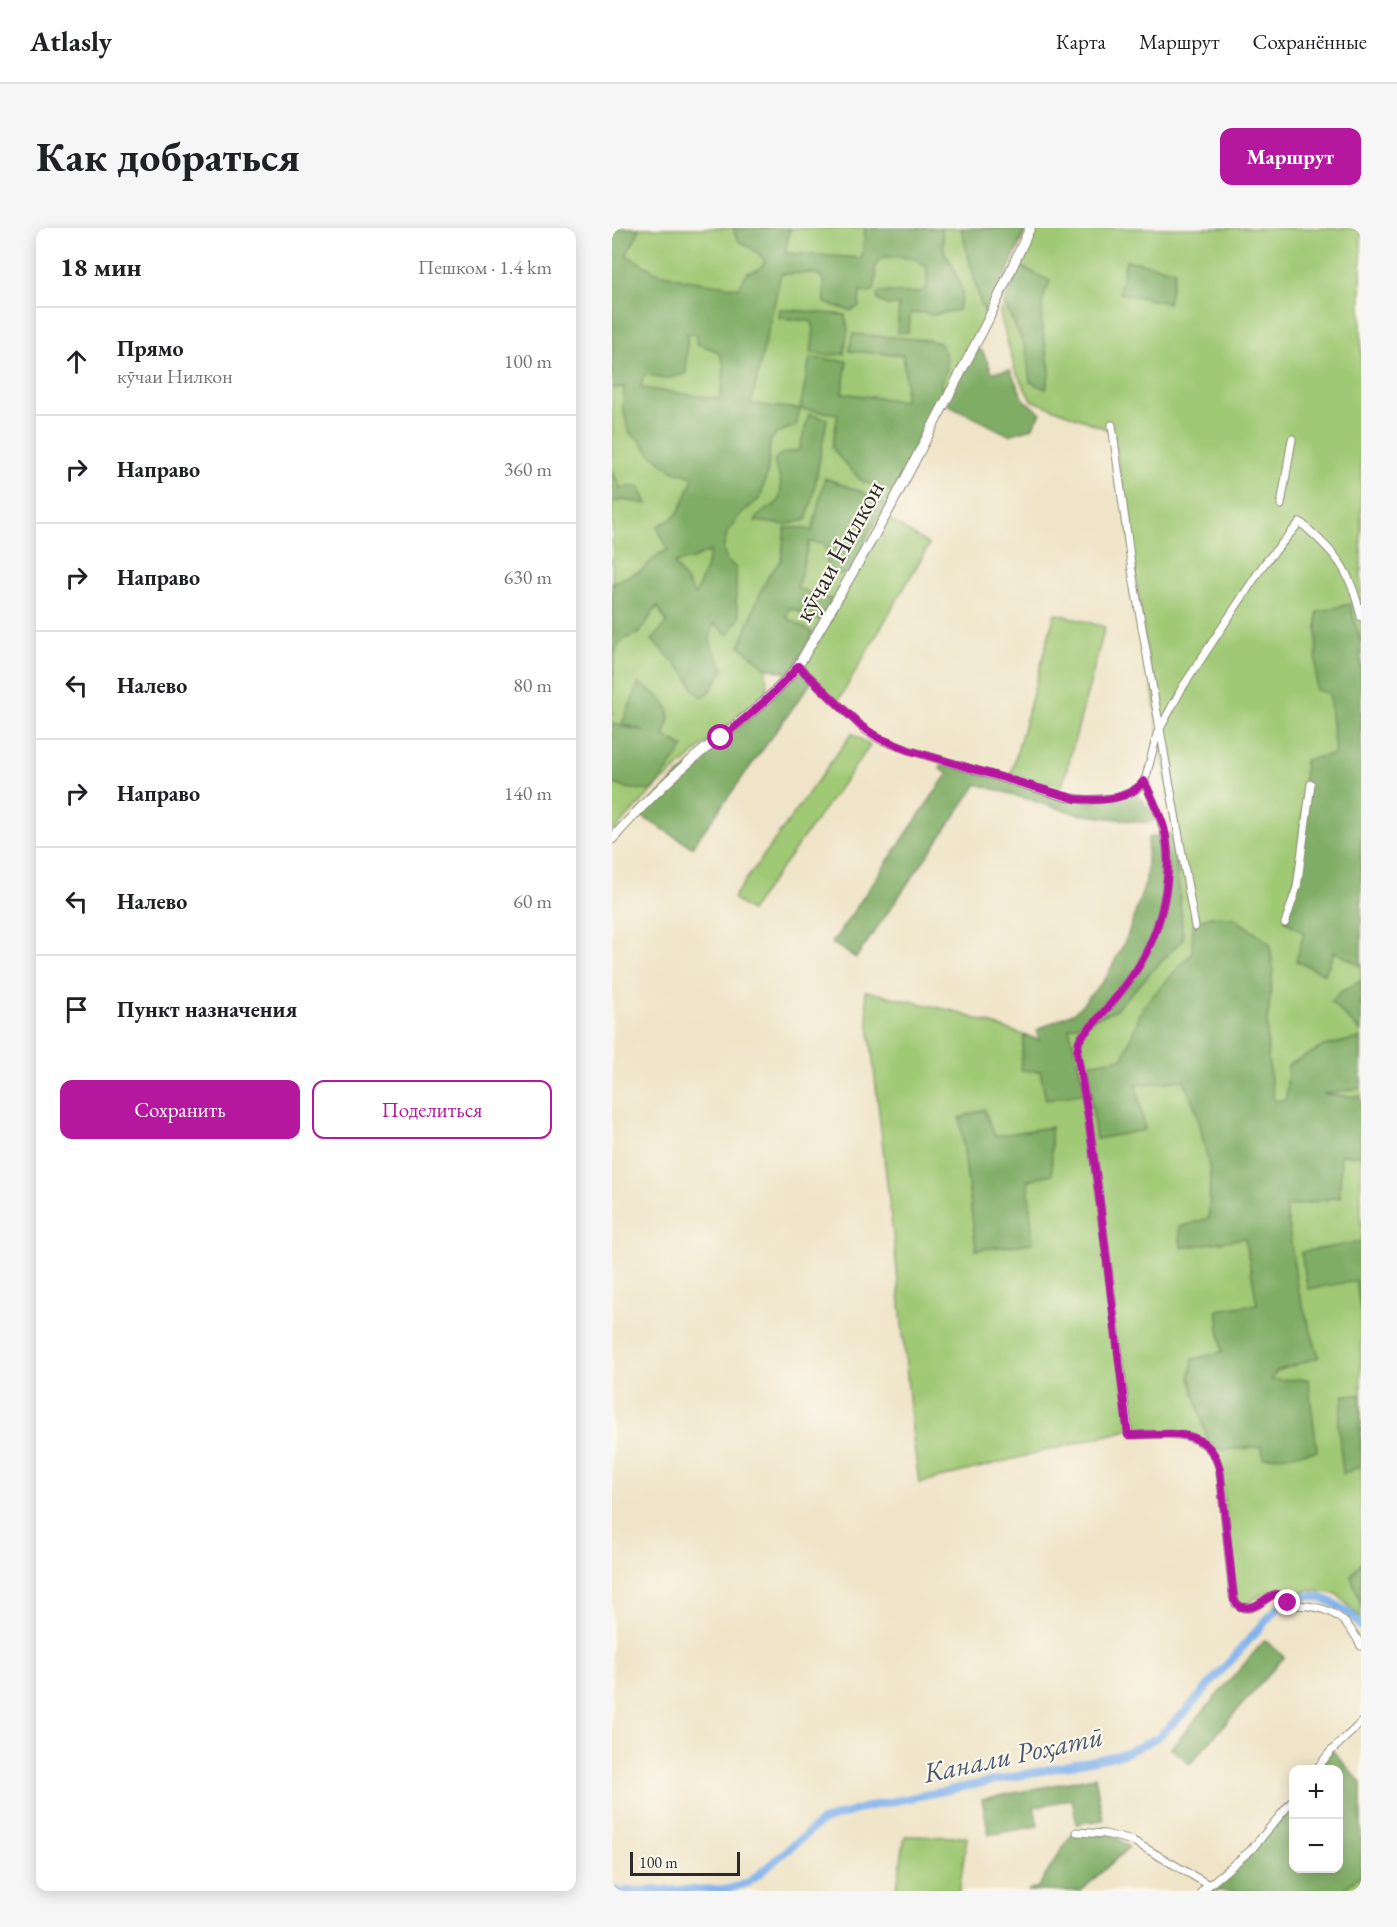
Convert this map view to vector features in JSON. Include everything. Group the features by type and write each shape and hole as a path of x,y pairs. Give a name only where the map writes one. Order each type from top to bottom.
{"street":[{"name":"кӯчаи Нилкон","path":"612,839 660,788 761,705 798,666 889,510 988,320 1030,228"},
{"path":"1112,425 1132,571 1195,927"},
{"path":"1281,505 1292,440"},
{"path":"798,666 865,730 879,738 908,750 1076,799 1105,799 1121,796 1137,789 1144,781 1155,738 1197,664 1264,564 1300,522 1339,560 1355,592 1361,617"},
{"path":"1144,781 1162,824 1169,860 1169,878 1160,920 1149,949 1137,970 1118,996 1083,1035 1077,1052 1097,1183 1128,1435 1187,1436 1198,1439 1211,1448 1220,1471 1234,1600 1239,1606 1250,1609 1277,1594 1283,1596 1289,1605 1315,1606 1336,1615 1345,1623 1361,1646"},
{"path":"1285,923 1298,887 1311,784"},
{"path":"1320,1765 1330,1752 1361,1723"},
{"path":"1202,1891 1251,1850 1289,1804"},
{"path":"1077,1832 1105,1834 1133,1841 1209,1885"}],"green space":[{"path":"612,228 1027,228 986,317 886,505 790,674 766,667 767,691 658,785 612,833"},
{"path":"612,228 639,228 626,255 656,272 686,280 739,288 747,273 759,269 765,262 756,251 737,239 734,228 790,228 785,253 862,258 865,228 942,228 944,252 952,264 963,293 958,310 932,315 911,313 908,332 897,333 899,305 887,305 878,300 877,293 909,293 927,288 927,268 915,259 885,257 880,259 875,267 874,290 866,293 860,290 859,306 851,311 825,303 824,281 819,275 781,274 751,404 800,409 796,426 777,433 770,441 768,470 760,498 739,516 727,533 723,550 727,561 736,568 736,602 740,617 728,635 714,623 710,638 712,648 724,669 710,691 703,697 694,690 685,673 652,640 667,622 657,606 639,634 626,639 616,649 612,724 612,583 642,570 659,554 668,550 657,526 669,521 679,512 693,477 672,470 632,435 628,430 623,408 624,387 612,388","holes":["687,334 697,335 696,343 714,350 722,359 724,372 720,399 641,388 643,378 647,374 664,379 686,374","710,551 706,569 695,595 674,563 692,559"]},
{"path":"961,228 1027,228 987,316 981,305"},
{"path":"1035,228 1361,228 1361,1619 1337,1594 1308,1590 1286,1600 1277,1591 1266,1592 1245,1606 1237,1604 1219,1461 1208,1442 1186,1433 1145,1434 1128,1430 919,1483 865,991 953,1011 1039,1040 1183,938 1174,833 1114,432 1031,400 1015,370 1000,314"},
{"path":"1126,260 1175,270 1168,303 1119,293"},
{"path":"1020,266 1050,281 1043,298 1041,323 1050,370 1046,389 1030,382 1026,349 1004,303"},
{"path":"780,309 845,315 848,329 844,354 811,353 814,329 811,321 779,318"},
{"path":"853,334 929,340 940,343 946,356 947,368 941,386 944,396 894,492 862,481 832,447 838,414 800,409 810,358 847,361 842,393 904,401 906,384 903,355 849,351"},
{"path":"976,348 983,352 992,372 1010,370 1024,400 1041,413 1032,428 1009,435 947,404"},
{"path":"809,414 827,419 812,501 806,520 785,525 755,521 779,501 781,482 775,460 782,454 799,450"},
{"path":"612,471 621,488 639,486 647,504 624,500 612,502"},
{"path":"825,478 867,494 886,505 847,574 836,574 827,570 827,553 823,543 809,542 797,588 832,600 821,620 790,608 786,617 813,633 790,674 765,667 740,646 760,593 769,575 781,561 785,528 803,528 812,531"},
{"path":"887,518 929,545 837,703 799,667 821,637"},
{"path":"1350,604 1361,644 1361,966 1334,951 1325,974 1296,961 1304,933 1285,921 1298,861 1305,760 1335,754 1329,693 1316,690 1317,612"},
{"path":"1055,613 1105,627 1062,787 1011,774"},
{"path":"799,667 813,680 692,847 638,814 679,774 723,741 763,706"},
{"path":"639,683 657,696 668,708 669,719 664,736 684,747 652,791 626,788 612,783 612,724 645,731 622,724"},
{"path":"852,733 870,746 750,911 733,898"},
{"path":"943,762 1075,801 1112,797 1134,789 1156,819 1148,823 1077,814 977,784 856,958 832,943 948,773 940,769"},
{"path":"1174,833 1183,939 1114,1011 1069,1028 1086,1093 1046,1100 1040,1071 1020,1070 1024,1035 1039,1040 1037,1030 1075,1012 1106,978 1127,937 1146,881 1148,838"},
{"path":"1210,916 1233,917 1270,944 1273,969 1267,1026 1268,1059 1274,1101 1286,1099 1288,1065 1324,1046 1361,1038 1361,1088 1323,1094 1361,1097 1361,1155 1341,1155 1340,1197 1286,1207 1297,1287 1319,1357 1277,1371 1271,1380 1308,1379 1317,1451 1263,1458 1262,1447 1221,1450 1208,1442 1190,1377 1193,1359 1222,1352 1217,1310 1257,1304 1245,1238 1181,1248 1179,1227 1209,1218 1210,1170 1197,1113 1184,1080 1136,1085 1145,1130 1096,1139 1087,1064 1123,1058 1143,1007 1192,953 1193,924"},
{"path":"1361,981 1361,1032 1331,1002 1340,992"},
{"path":"984,1109 995,1136 1051,1127 1052,1174 1028,1180 1033,1243 976,1250 960,1118"},
{"path":"1361,1242 1361,1315 1356,1281 1308,1289 1301,1252"},
{"path":"1344,1395 1361,1395 1361,1466 1343,1474 1338,1424"},
{"path":"1361,1562 1361,1605 1351,1576"},
{"path":"1265,1640 1284,1657 1190,1764 1171,1748"},
{"path":"1332,1750 1361,1783 1361,1875 1341,1891 1205,1891 1229,1874 1289,1806 1289,1873 1343,1873 1343,1765 1320,1765"},
{"path":"1095,1777 1103,1820 1077,1824 1072,1799 1034,1807 1038,1826 989,1835 982,1799"},
{"path":"1072,1834 1113,1835 1129,1847 1081,1891 1027,1891 1038,1887"},
{"path":"905,1836 967,1837 959,1891 896,1891"},
{"path":"1361,1875 1361,1891 1341,1891"}],"waterway":[{"name":"Канали Роҳатӣ","path":"626,1891 728,1889 748,1883 822,1821 866,1807 1124,1754 1158,1737 1186,1711 1278,1607 1297,1598 1309,1596 1331,1602 1352,1616 1361,1627"},
{"name":"Канали Роҳатӣ","path":"612,1890 618,1891"}],"route":[{"path":"721,738 761,705 798,666 865,730 908,750 1076,799 1105,799 1121,796 1137,789 1144,781 1162,824 1170,869 1157,931 1137,970 1118,996 1083,1035 1077,1052 1088,1115 1116,1323 1128,1435 1187,1436 1198,1439 1211,1448 1220,1471 1234,1600 1239,1606 1250,1609 1259,1606 1269,1596 1277,1594 1283,1596 1288,1603"}]}
